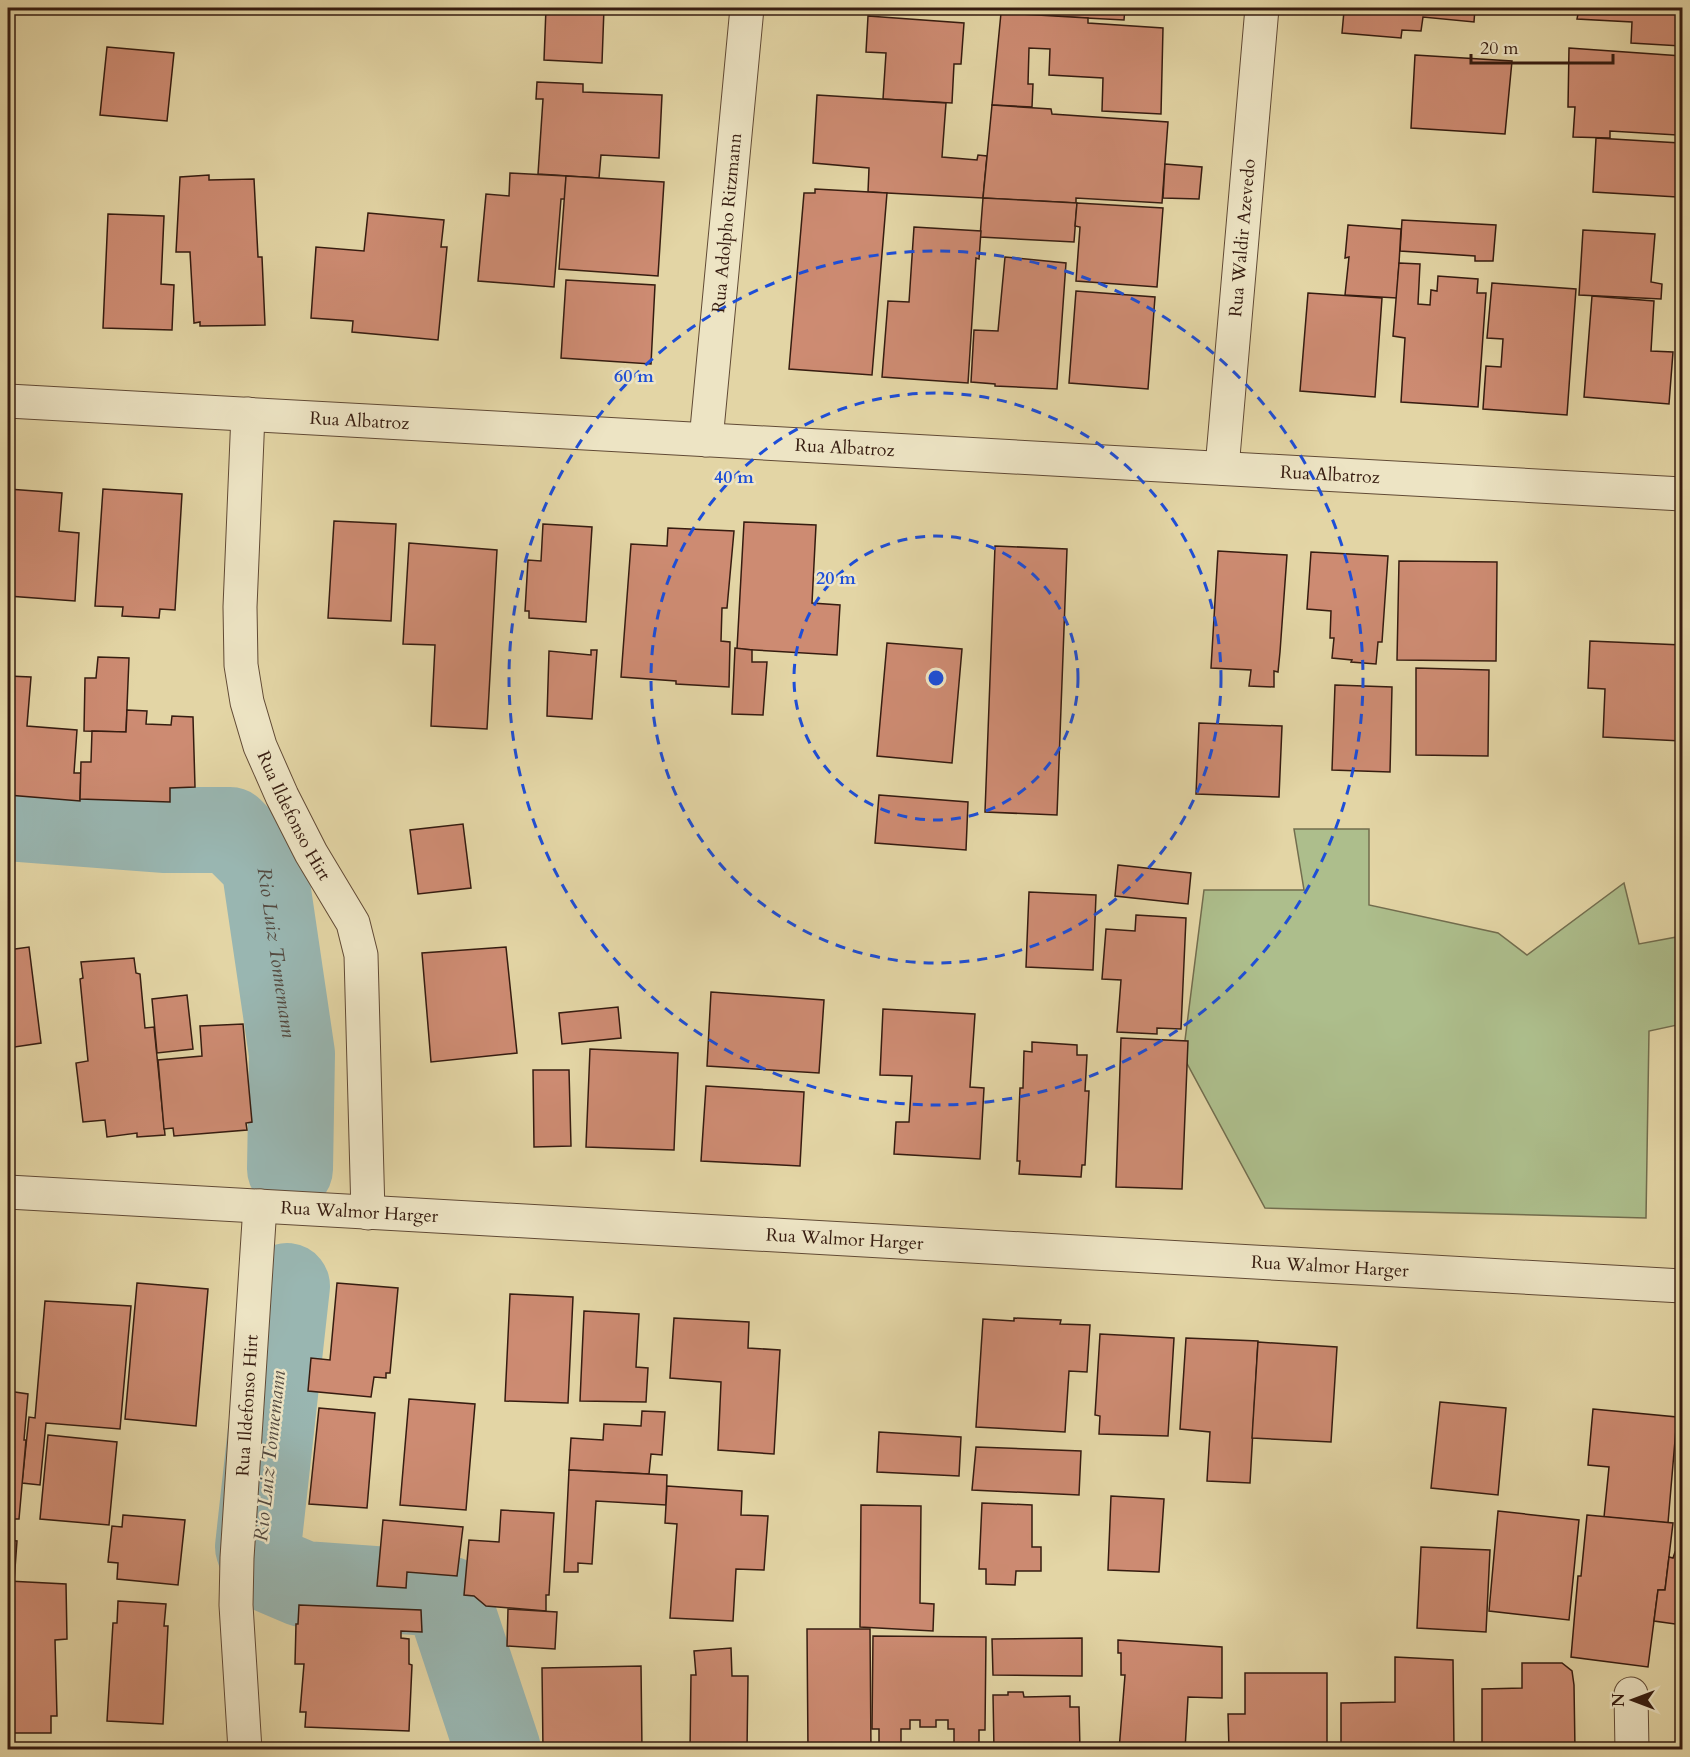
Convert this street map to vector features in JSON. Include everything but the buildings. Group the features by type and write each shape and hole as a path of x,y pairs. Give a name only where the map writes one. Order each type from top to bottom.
{"street":[{"name":"Rua Adolpho Ritzmann","path":"706,440 747,8"},
{"name":"Rua Waldir Azevedo","path":"1222,468 1262,8"},
{"name":"Rua Albatroz","path":"8,401 1683,494"},
{"name":"Rua Ildefonso Hirt","path":"248,414 240,607 241,664 247,702 260,746 311,853 353,923 361,955 368,1213"},
{"name":"Rua Walmor Harger","path":"8,1192 1683,1286"},
{"name":"Rua Ildefonso Hirt","path":"245,1749 236,1605 237,1558 260,1206"},
{"path":"1631,1694 1632,1749"}],"green space":[{"path":"1294,829 1369,829 1369,905 1498,933 1527,955 1624,883 1639,944 1682,936 1682,1024 1649,1031 1646,1218 1265,1208 1183,1056 1204,890 1304,890"}],"waterway":[{"name":"Rio Luiz Tonnemann","path":"8,818 166,830 230,830 264,864 292,1054 290,1169"},
{"name":"Rio Luiz Tonnemann","path":"287,1286 258,1547 265,1568 303,1584 430,1593 448,1599 498,1750"}]}
